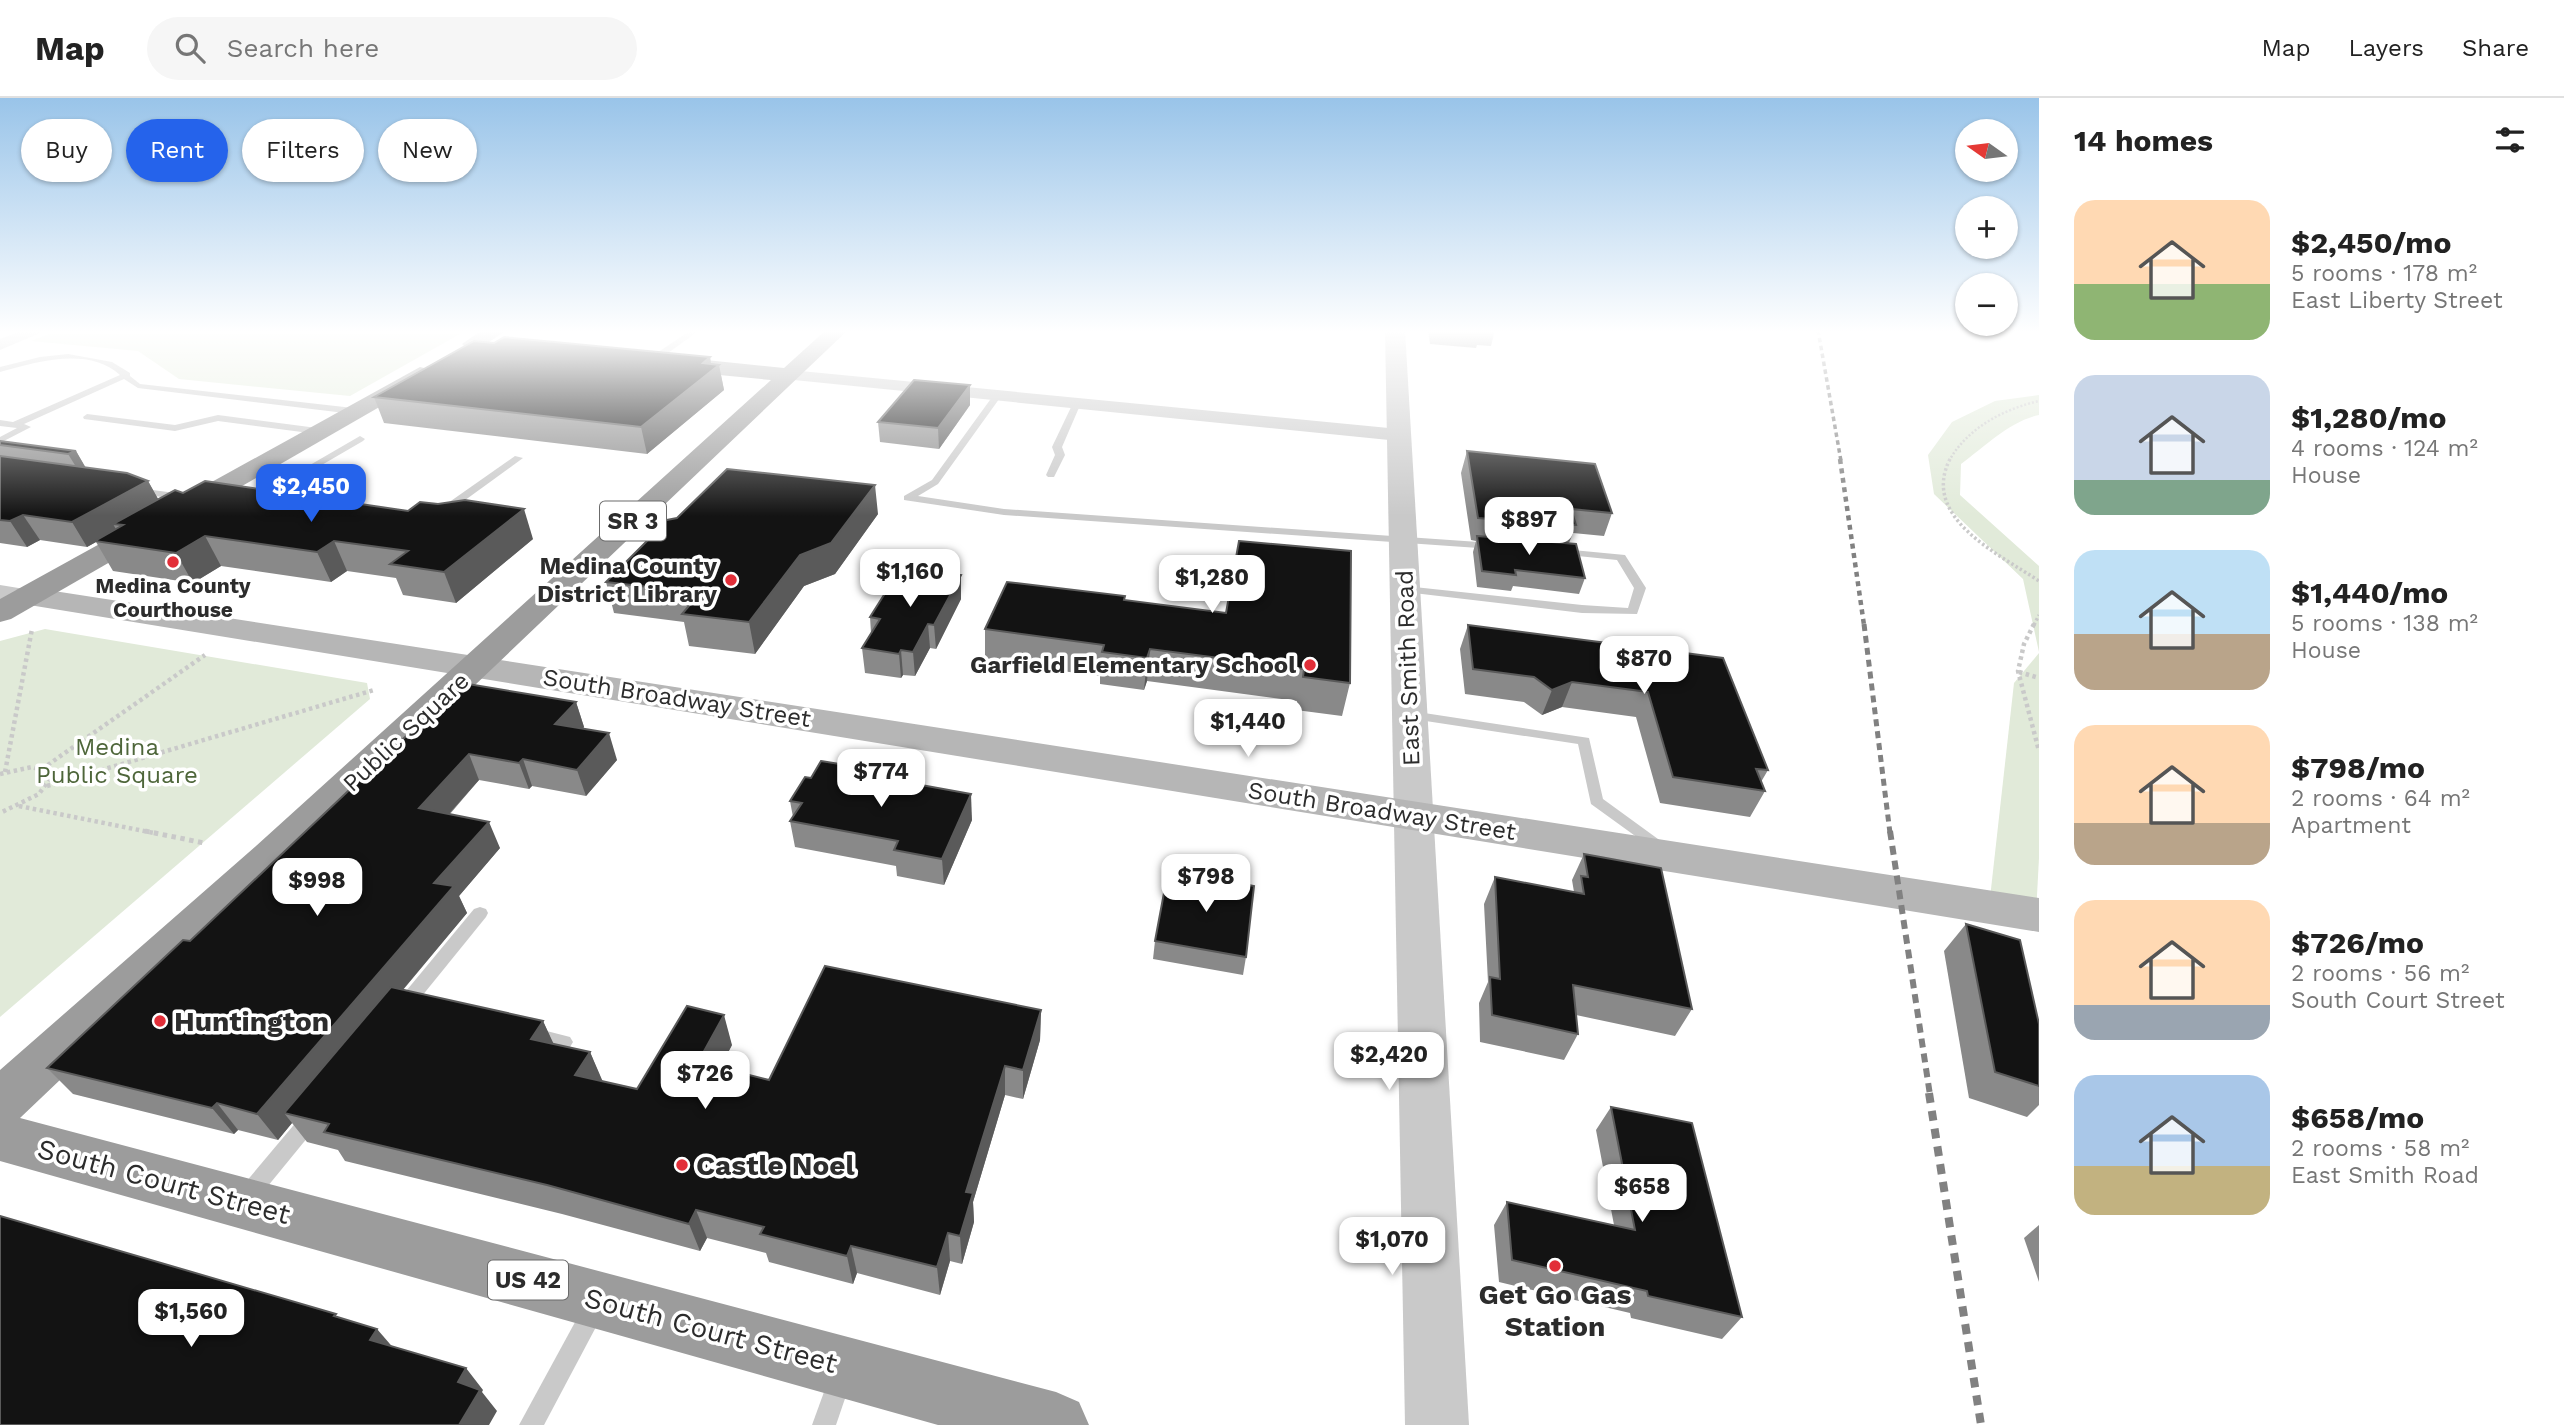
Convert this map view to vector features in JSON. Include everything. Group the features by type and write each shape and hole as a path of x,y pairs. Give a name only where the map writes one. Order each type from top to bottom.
{"highway":[{"path":"9,600 387,392"},
{"name":"SR 3","path":"476,666 772,392"},
{"name":"Public Square","path":"0,1103 476,666"},
{"name":"South Court Street","path":"0,1137 600,1299 1044,1423"}],"main road":[{"name":"Public Square","path":"9,600 476,666"},
{"name":"South Broadway Street","path":"476,666 2039,915"}],"street":[{"path":"966,392 1399,435"},
{"name":"East Smith Road","path":"1397,392 1437,1425"}],"lane":[{"path":"14,425 89,392"},
{"path":"189,392 353,411"},
{"path":"998,395 935,482 908,498 1004,512 1500,547"},
{"path":"1051,475 1060,455 1057,447 1077,403"},
{"path":"87,417 176,428 218,418 317,431"},
{"path":"0,423 27,427 0,440"},
{"path":"282,501 258,498 360,439"},
{"path":"431,519 518,458"},
{"path":"131,490 197,499"},
{"path":"1405,589 1582,609 1633,612 1640,588 1621,557 1554,551"},
{"path":"1410,715 1584,741 1597,801 1676,858"},
{"path":"405,1011 480,913"},
{"path":"511,1030 564,1042"},
{"path":"242,1202 319,1109"},
{"path":"531,1425 600,1299"},
{"path":"824,1425 844,1367"}],"path":[{"path":"2039,401 2010,407 1969,433 1946,466 1942,492 1948,509 1967,529 2039,582"},
{"path":"2039,615 2024,644 2018,671 2039,751"},
{"path":"32,629 3,773 32,767 42,769 48,773 47,786"},
{"path":"42,769 205,654"},
{"path":"2018,671 2039,678"},
{"path":"0,813 19,806 47,786 374,691"},
{"path":"19,806 204,843"}],"green space":[{"path":"309,392 357,392 350,396"},
{"path":"2039,395 2039,415 2008,429 1961,464 1960,495 2039,566 2039,652 2023,579 1934,494 1928,455 1952,422 1995,401"},
{"name":"Medina Public Square","path":"45,629 367,683 370,699 0,1017 0,641"},
{"path":"2039,653 2039,858 2036,914 1989,907 2014,683"}],"building":[{"path":"383,392 685,392 641,427 374,397"},
{"path":"904,392 965,392 938,428 878,422"},
{"path":"0,441 76,451 68,454 0,445"},
{"path":"1467,451 1595,464 1612,513 1571,509 1576,525 1478,518"},
{"path":"0,456 127,473 148,481 72,522 23,515 10,521 0,520"},
{"name":"Medina County District Library","path":"727,469 875,485 831,543 800,555 749,622 682,614 700,593 606,582 652,536 646,524 677,518"},
{"path":"205,481 408,511 420,502 438,504 465,500 524,509 444,572 390,564 408,551 334,541 317,552 205,536 176,553 95,541 123,525 113,524 175,490 183,493"},
{"path":"1477,536 1576,544 1585,578 1515,570 1516,575 1482,571"},
{"path":"1239,541 1351,551 1350,683 1303,677 1304,669 1150,649 1147,658 1102,652 1104,645 985,629 1007,582 1125,596 1124,600 1226,613"},
{"path":"901,568 961,575 934,625 928,624 913,652 901,650 899,654 862,648 880,619 870,617"},
{"path":"1468,625 1723,658 1768,770 1756,769 1765,791 1673,777 1648,692 1572,682 1552,690 1534,677 1473,669"},
{"path":"462,683 576,702 555,724 609,733 577,770 523,759 519,763 469,754 419,808 489,822 434,883 454,886 257,1114 217,1103 212,1108 47,1068 183,940 190,941"},
{"path":"821,761 858,767 855,773 971,794 942,859 894,850 898,841 790,821 802,803 790,801 805,777 811,778"},
{"path":"1584,854 1661,868 1692,1009 1573,985 1578,1034 1492,1015 1490,977 1500,979 1495,877 1584,894 1581,876 1588,877"},
{"path":"1190,868 1224,874 1223,880 1254,886 1246,957 1155,941 1166,882 1188,878"},
{"path":"1966,924 2020,940 2039,1024 2039,1086 1995,1072"},
{"path":"825,966 1041,1010 1023,1070 1005,1066 966,1192 973,1193 960,1236 948,1233 937,1267 851,1246 847,1256 760,1234 764,1227 696,1210 689,1224 547,1185 324,1132 329,1124 284,1113 391,987 543,1021 531,1039 590,1052 575,1075 637,1089 687,1006 724,1015 698,1062 769,1080"},
{"path":"1611,1107 1692,1123 1742,1317 1648,1296 1647,1291 1512,1260 1507,1202 1635,1230"},
{"path":"0,1216 336,1314 334,1316 377,1329 370,1340 466,1368 458,1382 480,1390 459,1425 0,1425"}],"railway":[{"path":"1829,392 1841,461"},
{"path":"1840,459 1864,625"},
{"path":"1864,624 1890,833"},
{"path":"1890,831 1930,1095"},
{"path":"1929,1093 1981,1425"}],"place":[{"name":"Medina County Courthouse","path":"173,562"},
{"name":"Medina County District Library","path":"731,580"},
{"name":"Garfield Elementary School","path":"1310,665"},
{"name":"Huntington","path":"160,1021"},
{"name":"Castle Noel","path":"682,1165"},
{"name":"Get Go Gas Station","path":"1555,1266"}]}
